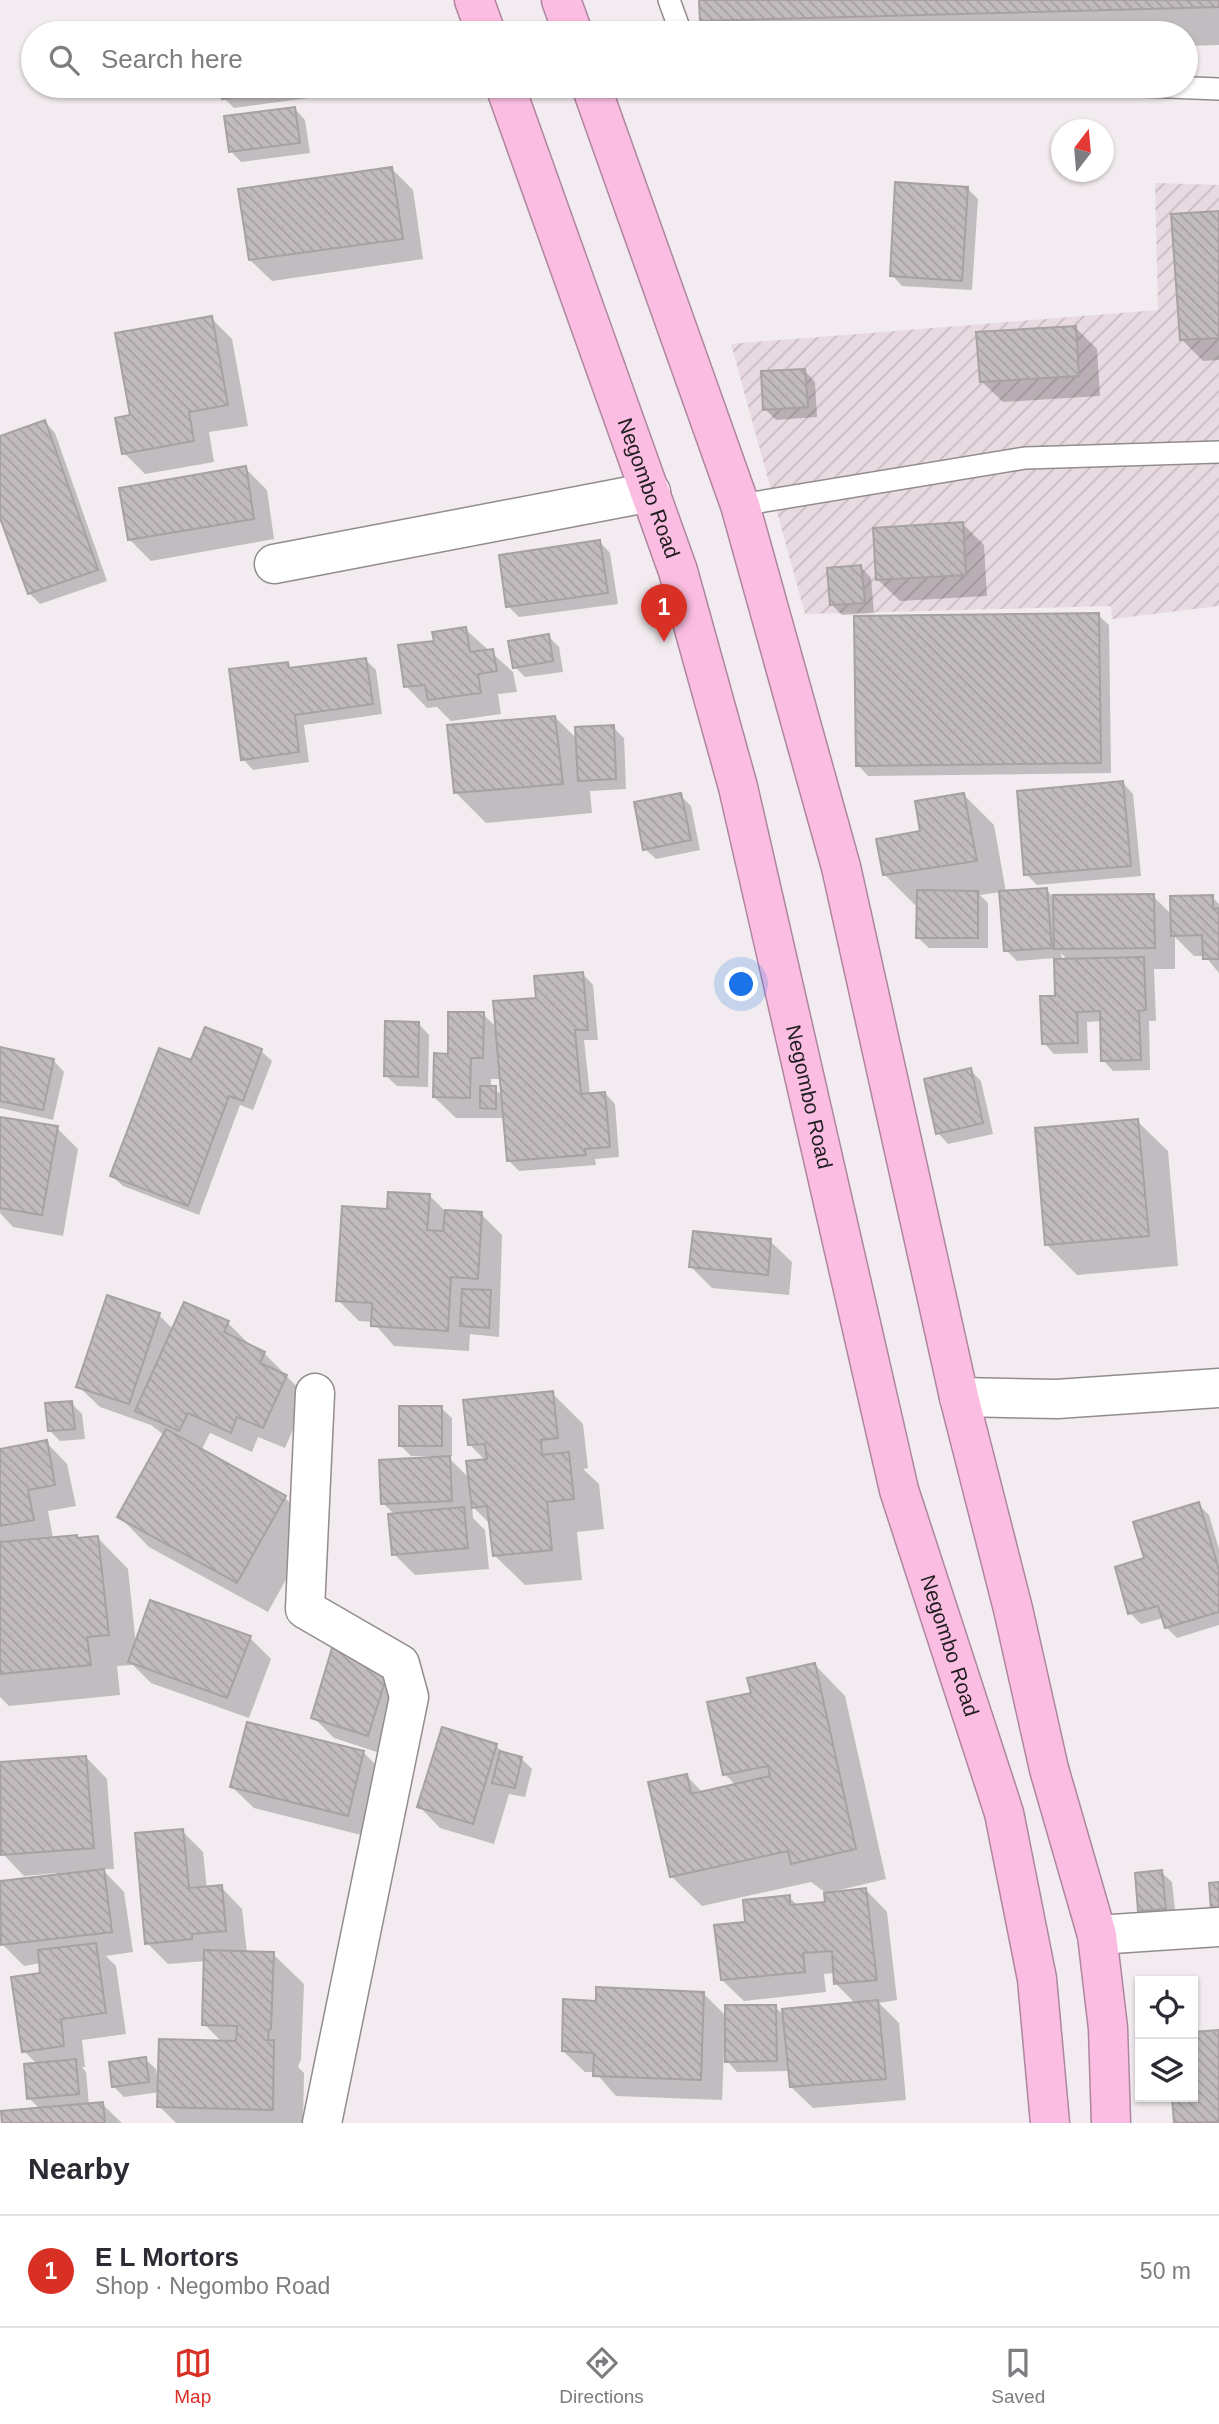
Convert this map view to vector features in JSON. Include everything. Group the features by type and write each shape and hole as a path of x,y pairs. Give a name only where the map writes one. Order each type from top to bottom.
{"highway":[{"path":"474,0 482,21"},
{"path":"561,0 569,21"},
{"name":"Negombo Road","path":"509,98 678,571 738,787 899,1490 1004,1813 1037,1979 1050,2123"},
{"path":"595,98 740,505 841,867 959,1397 1013,1609 1049,1769 1097,1935 1108,2028 1111,2123"}],"street":[{"path":"274,564 651,492"},
{"path":"959,1397 1056,1399 1219,1388"},
{"path":"315,1393 305,1609 400,1664 409,1697 322,2123"},
{"path":"1097,1935 1219,1927"}],"lane":[{"path":"669,0 677,21"},
{"path":"1198,88 1219,89"},
{"path":"740,505 1026,458 1219,452"}],"shaded area":[{"path":"1155,183 1219,185 1219,606 1112,619 1111,606 805,614 731,344 1158,310"}],"building":[{"path":"699,0 1219,0 1219,7 700,21"},
{"path":"295,107 300,143 229,152 224,116"},
{"path":"392,167 403,239 249,260 238,189"},
{"path":"895,182 968,187 962,281 890,276"},
{"path":"1219,211 1219,338 1180,340 1171,214"},
{"path":"212,316 228,405 189,412 194,441 122,454 115,418 130,415 115,333"},
{"path":"1076,326 1079,376 980,382 976,332"},
{"path":"805,369 808,407 763,410 761,371"},
{"path":"45,420 98,570 28,594 0,518 0,436"},
{"path":"246,466 254,519 128,540 119,488"},
{"path":"963,522 966,575 876,580 873,528"},
{"path":"600,540 608,593 506,607 499,555"},
{"path":"861,565 865,603 830,605 827,568"},
{"path":"1099,613 1101,763 856,766 854,616"},
{"path":"466,627 470,652 493,649 497,671 478,674 481,693 428,700 425,685 404,687 398,645 434,641 432,632"},
{"path":"549,634 553,661 513,668 508,641"},
{"path":"366,658 373,704 295,715 299,752 241,760 229,669 288,662 289,668"},
{"path":"555,716 563,784 454,793 447,725"},
{"path":"614,725 616,779 578,781 575,727"},
{"path":"1123,781 1131,866 1024,875 1017,791"},
{"path":"681,793 691,840 643,850 634,802"},
{"path":"964,793 977,861 883,875 876,839 920,831 915,801"},
{"path":"1047,888 1052,948 1004,951 999,891"},
{"path":"917,890 978,891 978,938 916,938"},
{"path":"1154,894 1155,948 1054,949 1053,895"},
{"path":"1213,895 1213,909 1219,908 1219,959 1203,959 1202,935 1171,936 1170,896"},
{"path":"1144,957 1146,1010 1139,1011 1141,1060 1101,1061 1100,1011 1077,1012 1078,1043 1042,1044 1040,996 1055,996 1054,959"},
{"path":"583,972 588,1030 575,1030 581,1094 605,1092 610,1147 585,1149 586,1155 507,1161 493,1001 536,998 534,976"},
{"path":"448,1012 484,1012 483,1058 471,1058 470,1098 433,1097 434,1053 448,1054"},
{"path":"385,1021 419,1022 418,1077 384,1076"},
{"path":"205,1027 262,1049 243,1101 229,1096 188,1206 110,1176 159,1048 191,1060"},
{"path":"0,1047 54,1059 43,1110 0,1101"},
{"path":"971,1068 983,1123 936,1134 924,1079"},
{"path":"480,1086 496,1086 496,1109 480,1108"},
{"path":"0,1117 58,1126 42,1215 0,1208"},
{"path":"1138,1119 1149,1236 1045,1245 1035,1128"},
{"path":"388,1192 430,1194 427,1230 443,1231 445,1210 482,1212 478,1279 451,1277 448,1331 371,1326 372,1303 336,1301 342,1206 387,1209"},
{"path":"693,1231 771,1239 768,1275 689,1267"},
{"path":"462,1289 491,1290 489,1328 460,1326"},
{"path":"107,1295 160,1313 129,1404 76,1387"},
{"path":"184,1302 229,1321 224,1332 265,1352 260,1363 287,1375 263,1428 237,1417 231,1433 188,1413 179,1431 135,1411"},
{"path":"553,1391 558,1438 541,1440 542,1455 569,1452 574,1499 547,1502 552,1550 493,1556 487,1506 472,1508 466,1461 487,1459 485,1444 468,1445 463,1400"},
{"path":"72,1401 75,1429 48,1431 45,1403"},
{"path":"399,1406 442,1406 442,1446 399,1446"},
{"path":"166,1429 286,1496 237,1583 117,1517"},
{"path":"47,1440 55,1485 28,1490 34,1520 0,1526 0,1449"},
{"path":"450,1456 452,1501 381,1504 379,1460"},
{"path":"1199,1502 1219,1570 1219,1612 1165,1628 1158,1606 1128,1614 1115,1567 1144,1558 1133,1522"},
{"path":"464,1507 468,1548 392,1555 388,1514"},
{"path":"77,1535 77,1538 98,1536 109,1635 87,1637 91,1665 0,1674 0,1542"},
{"path":"150,1600 251,1636 227,1698 128,1662"},
{"path":"332,1648 390,1666 368,1736 311,1718"},
{"path":"815,1663 856,1849 791,1864 788,1851 670,1877 648,1782 687,1774 691,1794 770,1776 768,1766 723,1775 707,1702 751,1693 747,1678"},
{"path":"247,1722 364,1751 348,1816 230,1787"},
{"path":"442,1727 497,1744 473,1824 417,1807"},
{"path":"500,1751 522,1757 515,1788 492,1783"},
{"path":"86,1756 94,1848 1,1855 0,1762"},
{"path":"183,1829 189,1888 222,1885 226,1931 192,1934 192,1939 145,1944 135,1833"},
{"path":"104,1869 112,1932 1,1945 0,1881"},
{"path":"1162,1870 1166,1909 1138,1911 1135,1873"},
{"path":"1219,1882 1219,1909 1211,1910 1209,1883"},
{"path":"866,1888 877,1980 834,1984 832,1951 803,1953 805,1972 721,1980 714,1925 745,1922 743,1900 790,1895 790,1905 825,1902 824,1893"},
{"path":"96,1943 106,2013 61,2019 64,2046 22,2052 11,1977 40,1973 38,1950"},
{"path":"204,1950 274,1952 271,2029 268,2040 274,2040 273,2110 157,2107 159,2039 236,2041 237,2026 202,2025"},
{"path":"596,1987 704,1992 701,2080 593,2076 594,2053 562,2051 563,1999 596,2001"},
{"path":"878,2000 886,2079 790,2087 782,2009"},
{"path":"725,2005 776,2005 777,2061 725,2062"},
{"path":"1219,2030 1219,2122 1174,2123 1172,2102 1198,2102 1198,2032"},
{"path":"146,2057 149,2082 112,2087 109,2062"},
{"path":"76,2059 79,2094 27,2099 24,2064"},
{"path":"103,2102 105,2123 2,2123 1,2111"}],"place":[{"name":"E L Mortors","path":"664,642"}]}
